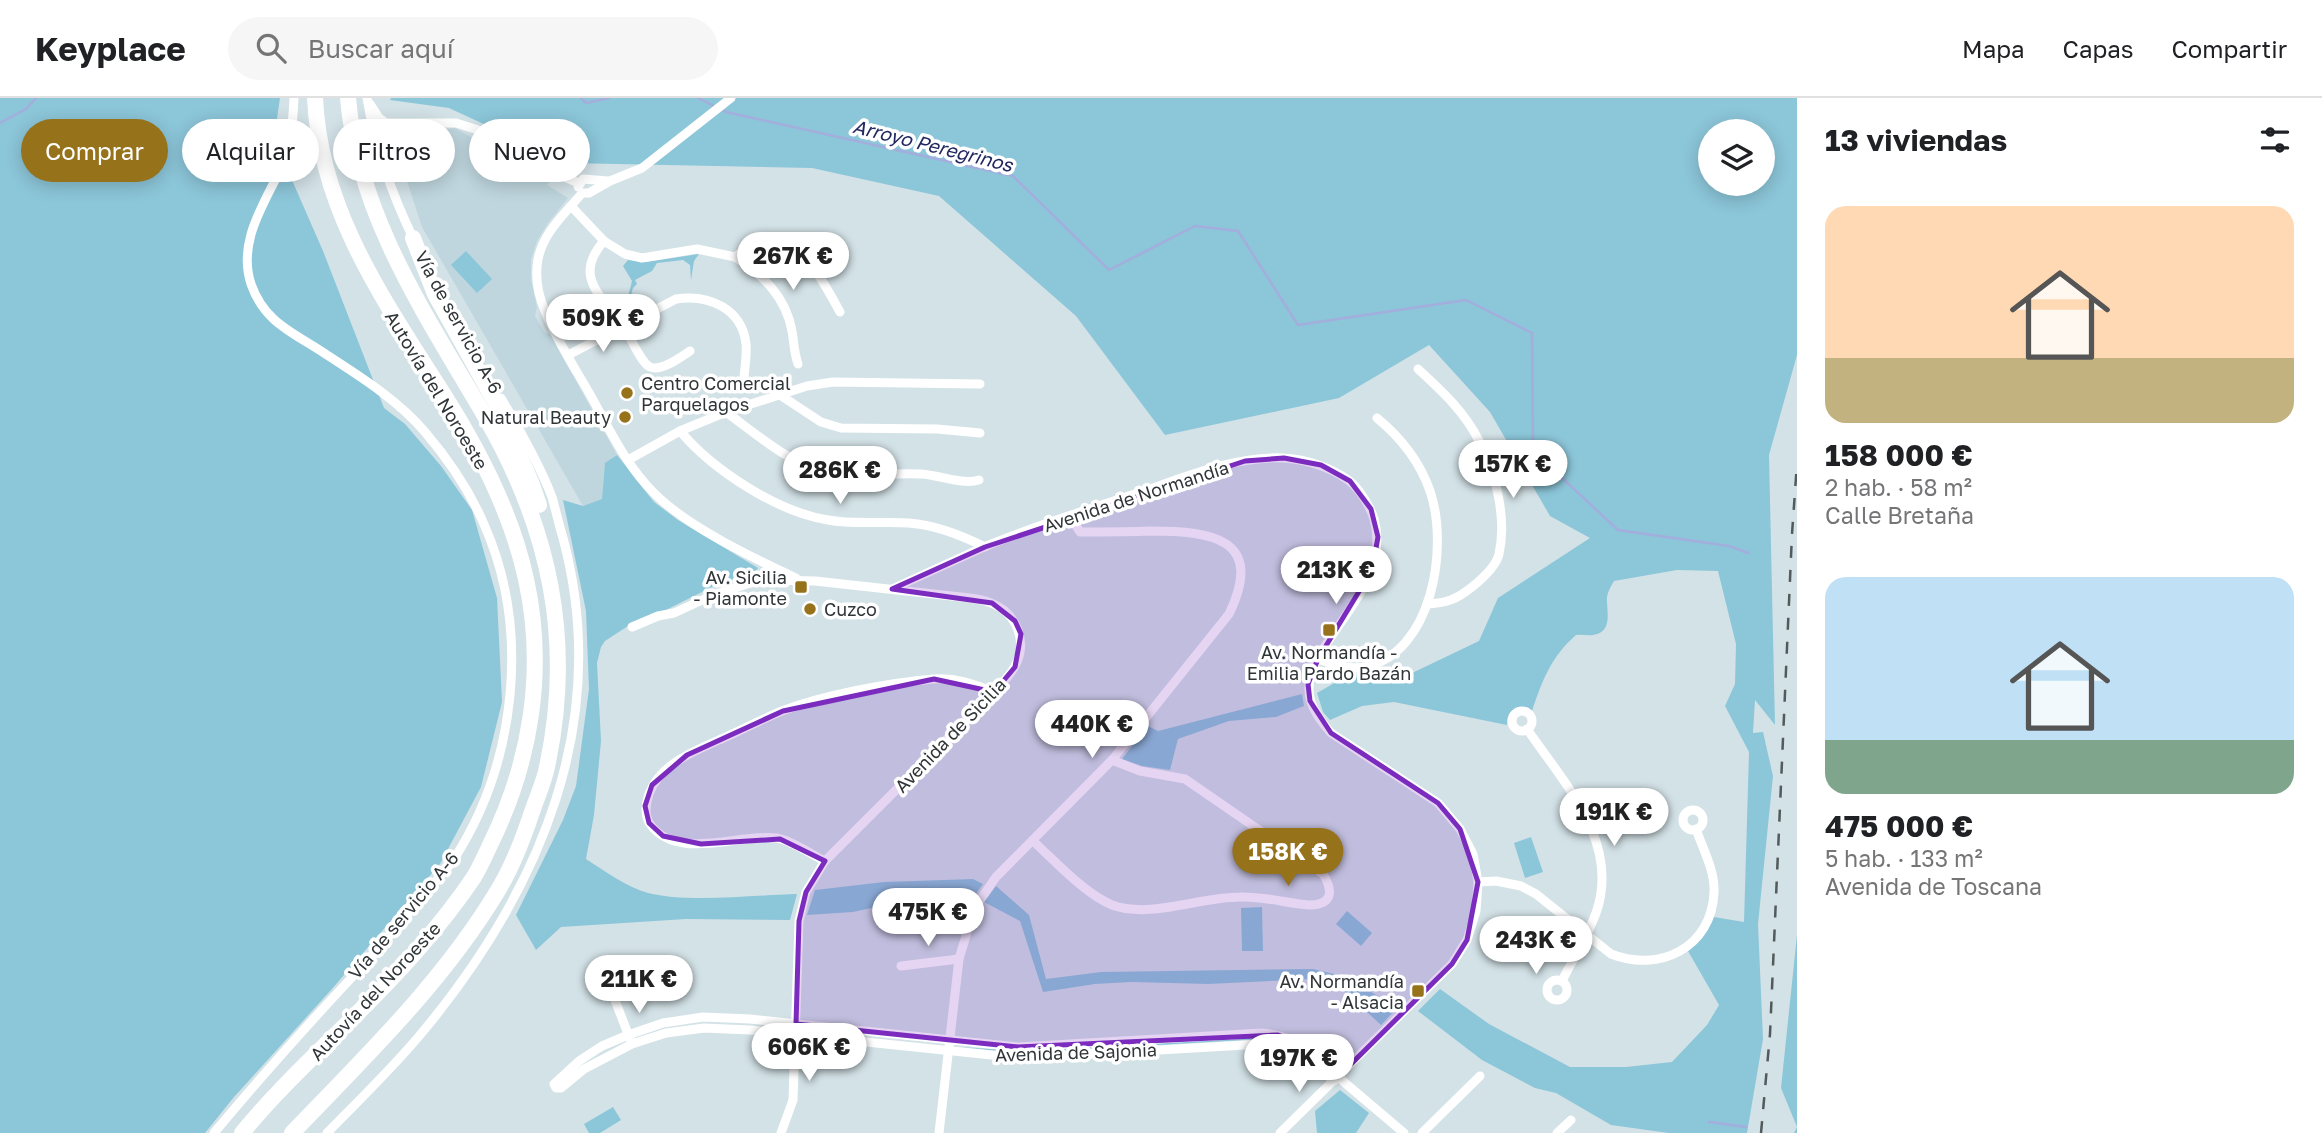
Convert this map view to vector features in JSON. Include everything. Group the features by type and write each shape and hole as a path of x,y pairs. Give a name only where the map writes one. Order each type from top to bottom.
{"highway":[{"name":"Autovía del Noroeste","path":"242,1133 419,948 475,877 504,817 524,761 533,703 536,653 527,579 507,515 449,402 361,261 341,217 324,163 315,98"},
{"name":"Autovía del Noroeste","path":"292,1133 395,1026 437,978 498,891 525,831 547,769 557,701 557,621 544,553 524,494 503,448 416,298 370,200 355,146 348,98"},
{"path":"413,238 435,294 498,407 531,482 557,561 564,609 557,621"}],"street":[{"name":"Vía de servicio A-6","path":"214,1133 272,1063 400,924 453,860 480,811 501,749 510,702 512,643 505,589 484,522 455,471 423,430 398,406 323,352 285,330 265,312 251,282 248,256 251,230 290,141 293,98"},
{"name":"Vía de servicio A-6","path":"367,98 370,119"},
{"path":"367,98 380,119"},
{"path":"455,124 478,130 556,174 579,183 578,189 588,194 610,181 642,168 730,99"},
{"path":"590,180 610,181"},
{"path":"590,180 592,191"},
{"name":"Vía de servicio A-6","path":"327,1133 425,1030 487,945 512,904 544,834 564,774 577,705 579,631 571,570 552,498 525,439 439,290 413,238 392,182"},
{"path":"582,193 556,222 538,259 538,291 544,310 568,355 640,478 670,507 756,559 801,581"},
{"path":"571,206 604,241 625,254 642,258 697,249 735,257 759,274 780,298 789,320 797,364"},
{"path":"604,241 593,254 589,268 593,283 601,300 623,326 644,362 649,367 662,366 690,351"},
{"path":"735,257 757,242 782,242 810,262 840,312"},
{"path":"568,355 676,299 693,296 722,305 733,315 746,341 744,377"},
{"path":"1418,369 1462,414 1480,443 1493,477 1501,527 1499,555 1479,582 1448,603 1428,604"},
{"path":"628,460 680,431 726,412 807,386 833,382 980,384"},
{"path":"780,395 821,422 841,428 937,429 980,433"},
{"path":"726,412 784,453 821,471 923,474 970,483 979,481"},
{"path":"1318,659 1340,667 1362,668 1379,663 1395,652 1406,640 1428,604 1435,578 1439,545 1437,518 1430,490 1404,444 1377,418"},
{"path":"680,431 694,448 713,464 778,505 803,515 831,521 912,523 958,533 985,547"},
{"name":"Avenida de Normandía","path":"892,589 985,547 1070,516 1183,478 1245,461 1284,458 1321,465 1350,481 1371,509 1378,537 1372,570 1359,598 1318,659 1308,684 1310,701 1318,718 1331,733 1438,803 1460,828 1473,854 1478,882 1476,911 1467,940 1451,964 1280,1133"},
{"path":"939,1133 959,959 970,919 1002,870 1112,760 1229,614 1240,593 1242,575 1238,560 1233,548 1223,540 1185,531 1080,532 1070,516"},
{"path":"756,559 769,580"},
{"name":"Avenida de Sicilia","path":"632,627 674,613 711,596 750,583 769,580 970,597 992,603 1009,615 1015,621 1020,634 1020,651 1015,667 995,692 825,862 806,892 799,921 793,1100 781,1133"},
{"path":"825,862 780,839 759,837 701,845 680,843 663,836 649,823 645,806 652,785 667,768 687,755 783,711 858,691 934,679 953,679 995,692"},
{"path":"1527,729 1585,815 1599,849 1601,889 1597,911 1562,981"},
{"path":"1033,841 1093,894 1109,904 1126,909 1147,910 1242,896 1309,905 1326,901 1330,893 1329,884 1323,874 1185,779 1140,771 1112,760"},
{"path":"1478,882 1496,881 1521,886 1536,894 1611,954 1626,960 1643,962 1672,955 1698,935 1707,922 1712,906 1712,872 1696,829"},
{"path":"901,966 959,959"},
{"path":"608,982 630,1039"},
{"name":"Avenida de Sajonia","path":"949,1046 796,1024 703,1017 663,1023 630,1039 584,1069 561,1088 556,1088 554,1084 579,1061 602,1046 630,1039 666,1032 704,1028 949,1046 1018,1047 1270,1034 1297,1040 1312,1048 1338,1077 1404,1133"},
{"path":"1422,1133 1480,1076"},
{"path":"1557,1133 1571,1119"}],"highlighted area":[{"path":"1284,458 1321,465 1350,481 1371,509 1378,537 1372,570 1318,659 1308,684 1310,701 1331,733 1438,803 1460,829 1478,882 1467,940 1452,964 1342,1073 1312,1048 1278,1035 1018,1047 796,1024 799,921 806,892 825,861 780,839 701,844 663,836 649,823 645,806 652,785 687,755 783,711 934,679 994,692 1015,667 1021,634 1015,621 992,603 892,589 985,547 1245,461"}],"shaded area":[{"path":"0,98 280,98 277,119 182,119 182,182 293,182 323,251 384,408 405,424 441,466 472,510 497,598 502,702 481,787 440,864 205,1133 0,1133"},
{"path":"1797,98 1797,355 1769,455 1775,725 1755,700 1753,733 1763,732 1773,776 1758,924 1763,1039 1747,1133 1669,1133 1611,1125 1556,1093 1535,1088 1482,1060 1418,1011 1440,989 1489,1024 1570,1067 1626,1067 1672,1062 1707,1025 1719,1005 1688,951 1704,935 1714,917 1744,922 1749,752 1725,706 1735,684 1736,644 1718,571 1677,570 1614,581 1607,597 1608,620 1604,630 1593,635 1576,635 1567,643 1548,670 1532,711 1514,709 1509,715 1507,725 1394,702 1362,706 1330,720 1323,712 1317,693 1350,674 1410,674 1479,641 1498,598 1590,538 1550,516 1490,412 1429,345 1339,398 1165,435 1076,316 939,196 812,168 590,163 590,119 473,119 449,108 390,100"},
{"path":"455,128 469,136 469,182 549,182 547,185 568,198 537,241 531,260 531,279 537,307 535,316 545,333 550,334 617,455 605,464 602,499 583,506 422,227 407,182 455,182"},
{"path":"466,251 492,279 477,293 451,265"},
{"path":"699,254 694,261 691,280 690,265 683,260 657,263 652,271 635,280 637,284 631,295 640,313 627,315 617,312 612,306 628,297 632,281 623,266 628,260 646,262"},
{"path":"617,455 654,502 678,520 758,568 755,572 714,586 631,624 605,641 601,647 597,663 601,741 594,815 586,859 632,887 664,896 701,898 797,894 790,920 686,919 561,927 536,950 516,915 563,820 576,786 589,689 586,611 563,500 583,506 602,499 605,463"},
{"path":"1302,694 1304,706 1276,717 1229,721 1178,739 1170,770 1142,766 1122,759 1148,726 1158,731"},
{"path":"1531,837 1543,872 1525,878 1514,843"},
{"path":"973,879 983,884 970,902 945,892 853,912 807,915 815,890 884,882"},
{"path":"996,886 1029,915 1046,979 1101,972 1313,969 1347,977 1397,1008 1381,1025 1341,988 1311,979 1208,984 1131,982 1043,992 1020,921 984,902"},
{"path":"1262,907 1263,951 1242,951 1241,908"},
{"path":"1347,911 1372,933 1361,946 1336,924"},
{"path":"1797,935 1797,1127 1781,1088"},
{"path":"1262,1038 1300,1047 1331,1071 1293,1046 1262,1039 1018,1053 960,1047 1018,1051"},
{"path":"1340,1090 1369,1113 1356,1133 1317,1133 1315,1111"},
{"path":"613,1107 621,1120 600,1133 589,1133 584,1124"}],"waterway":[{"name":"Arroyo Peregrinos","path":"0,123 26,109 36,98"},
{"name":"Arroyo Peregrinos","path":"581,98 586,103 609,98"},
{"name":"Arroyo Peregrinos","path":"698,98 726,112 1013,176 1109,270 1195,226 1238,231 1298,325 1466,300 1532,333 1533,451 1618,530 1729,546 1748,553"},
{"path":"1709,1122 1746,1127"}],"railway":[{"path":"1761,1133 1770,1034 1797,463"}],"place":[{"name":"Centro Comercial Parquelagos","path":"627,393"},
{"name":"Natural Beauty","path":"625,417"},
{"name":"Av. Sicilia - Piamonte","path":"801,587"},
{"name":"Cuzco","path":"810,609"},
{"name":"Av. Normandía - Emilia Pardo Bazán","path":"1329,630"},
{"name":"Av. Normandía - Alsacia","path":"1418,991"}]}
